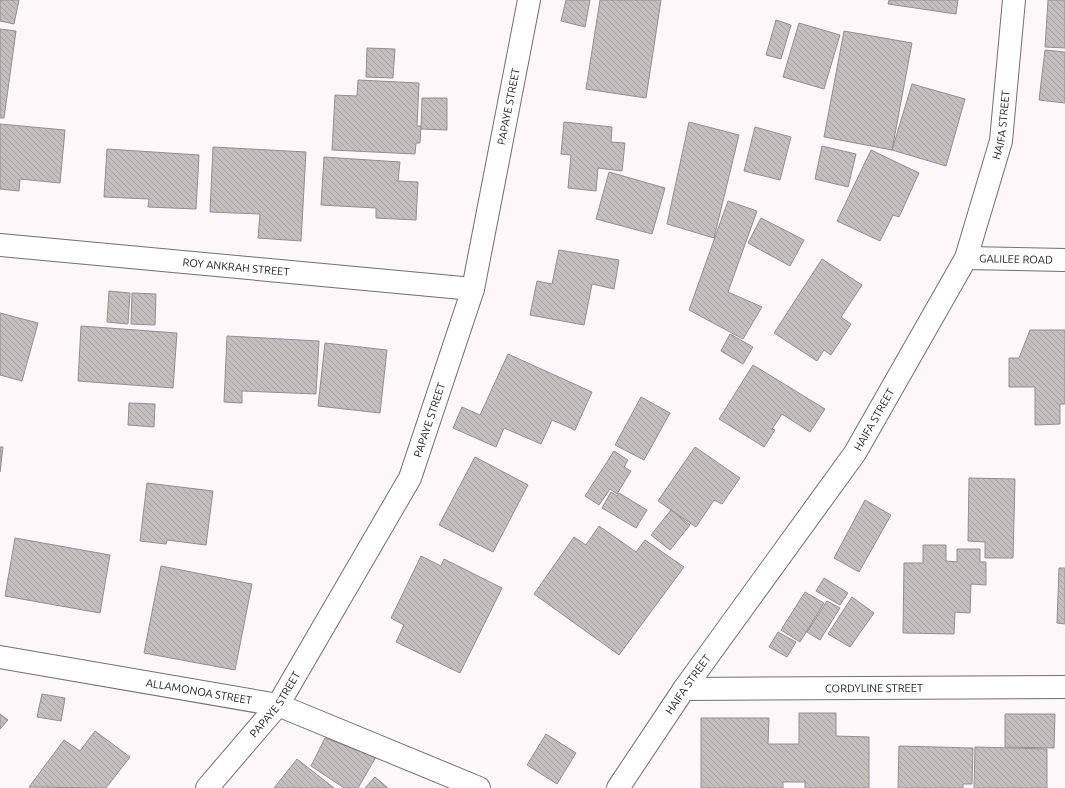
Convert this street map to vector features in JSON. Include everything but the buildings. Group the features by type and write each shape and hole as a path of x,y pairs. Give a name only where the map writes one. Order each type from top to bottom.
{"street":[{"name":"PAPAYE STREET","path":"206,788 278,705 410,478 473,289 529,0"},
{"name":"HAIFA STREET","path":"618,788 684,690 855,453 966,258 1001,141 1014,0"},
{"name":"ROY ANKRAH STREET","path":"0,245 473,289"},
{"name":"GALILEE ROAD","path":"966,258 1065,260"},
{"name":"ALLAMONOA STREET","path":"0,657 278,705 479,788"},
{"name":"CORDYLINE STREET","path":"684,690 1065,688"}]}
